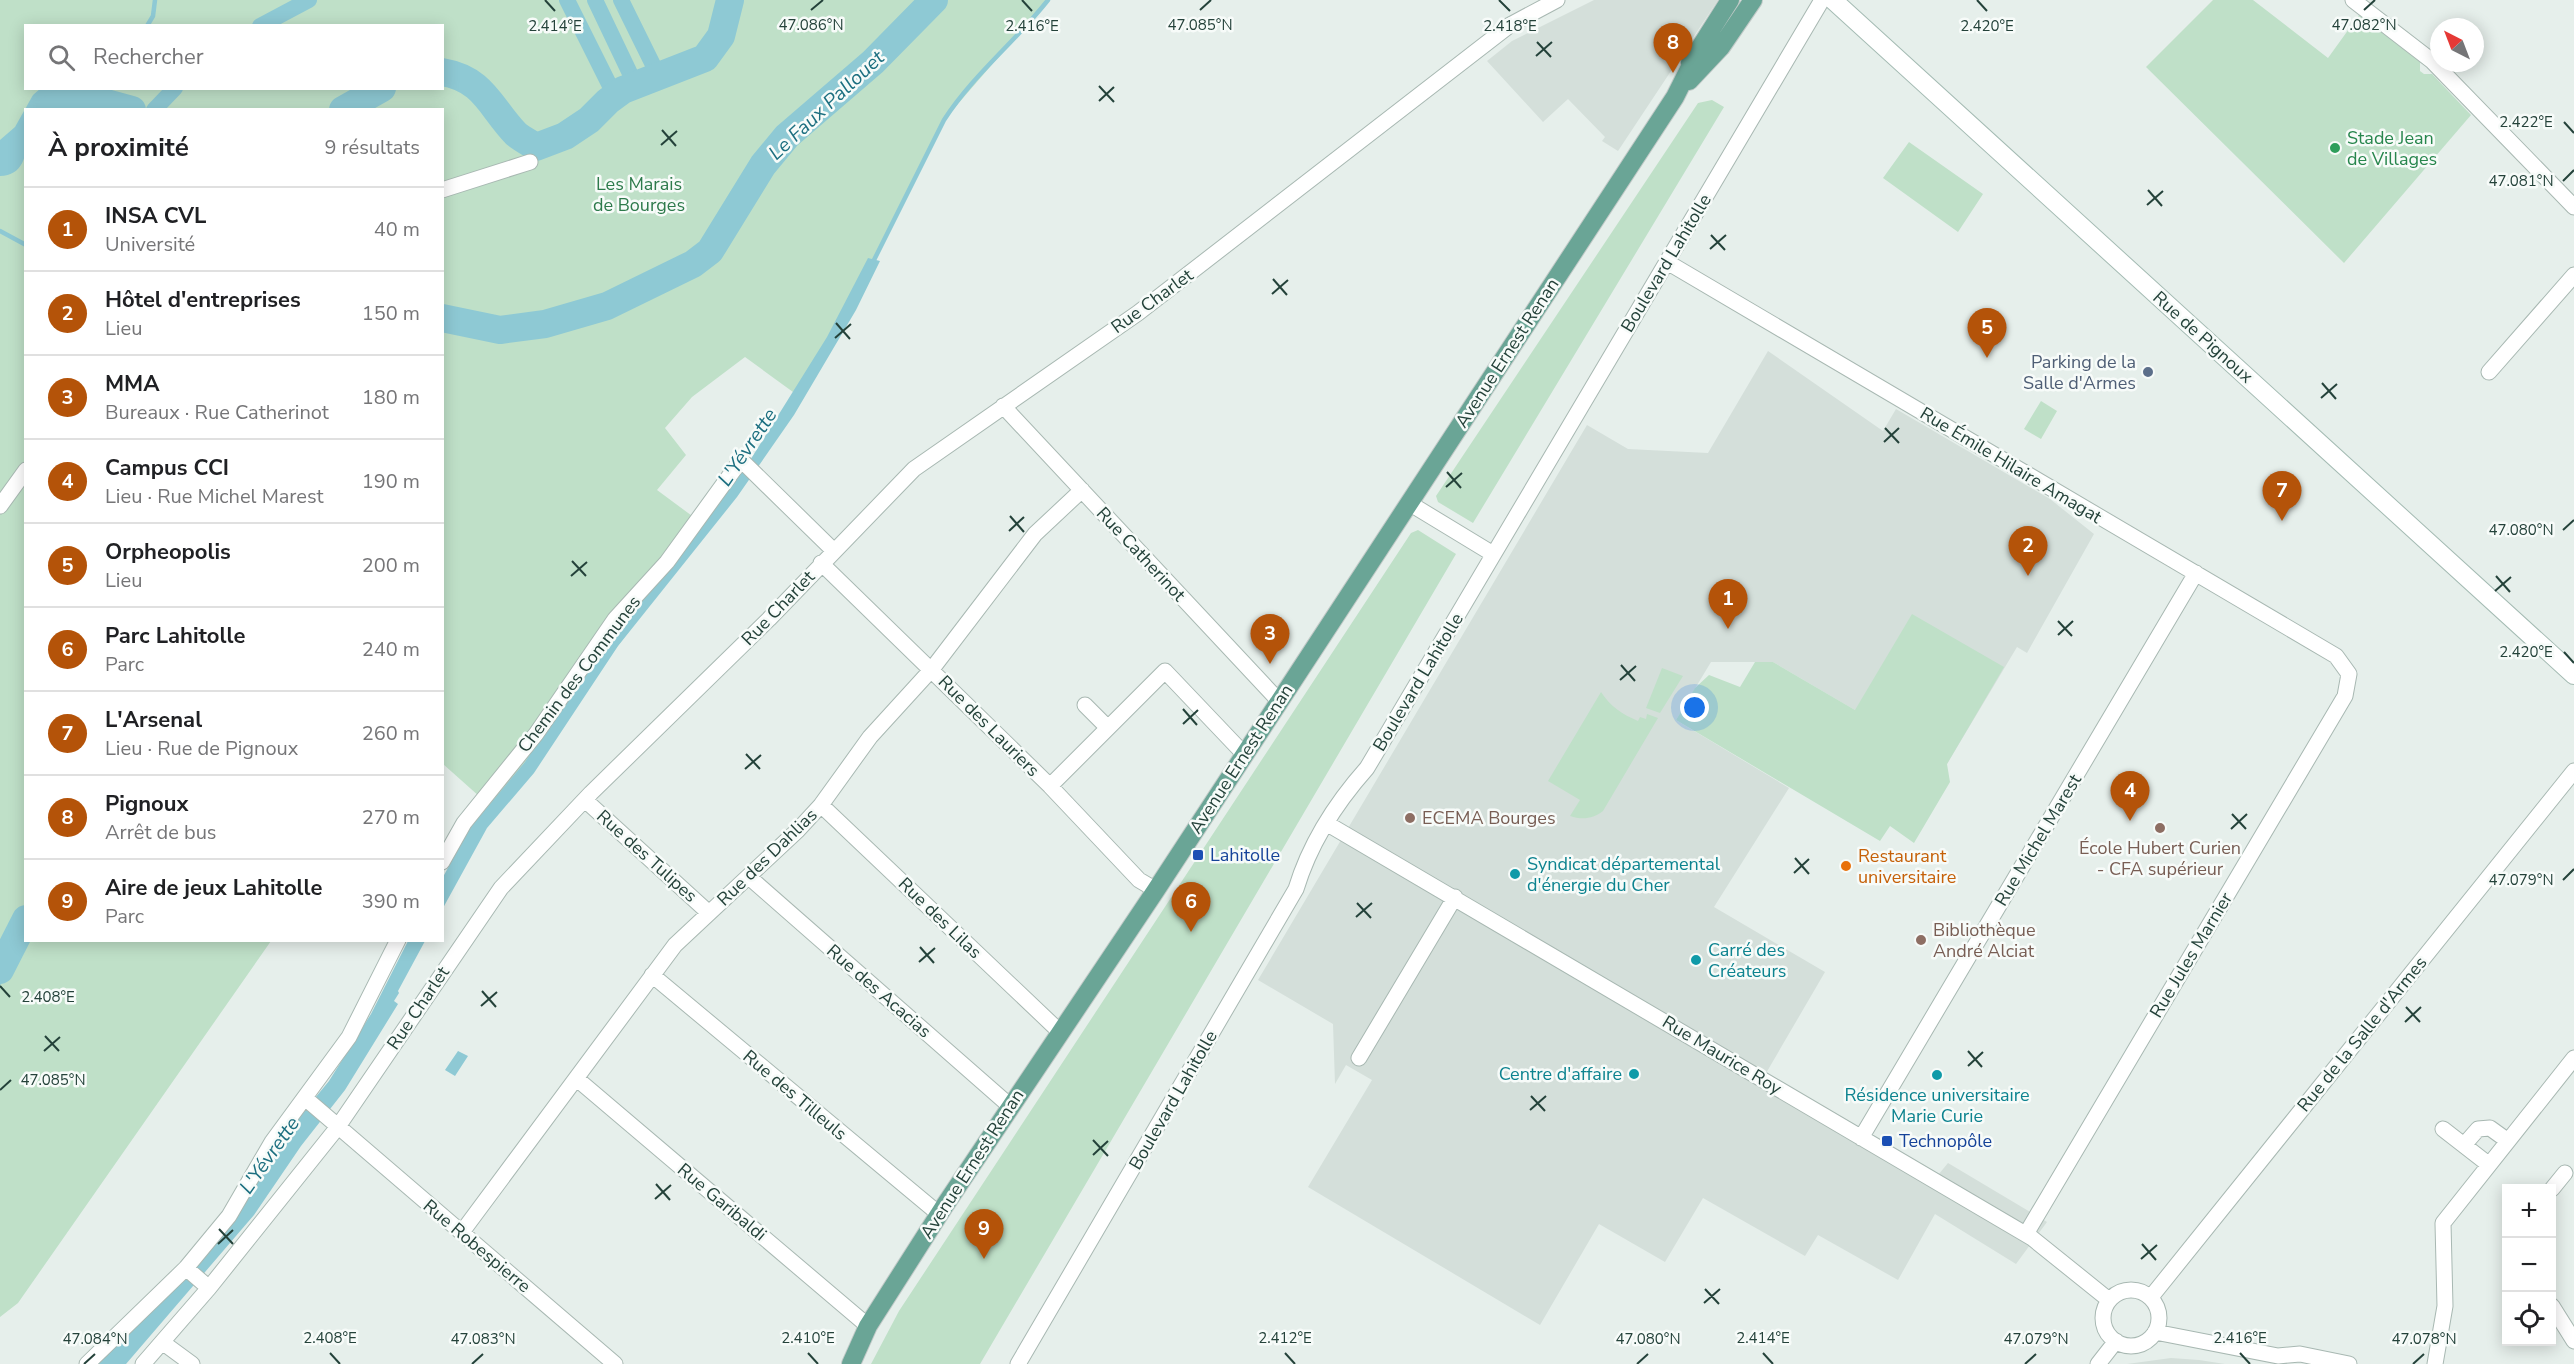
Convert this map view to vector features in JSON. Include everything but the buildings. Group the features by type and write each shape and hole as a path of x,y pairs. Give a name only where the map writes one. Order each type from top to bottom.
{"main road":[{"name":"Avenue Ernest Renan","path":"1675,97 1672,85 1697,53 1730,0"},
{"name":"Avenue Ernest Renan","path":"852,1364 868,1326 939,1214 1156,890 1675,97 1721,47 1753,0"},
{"name":"Rue de Pignoux","path":"1833,0 2574,675"}],"street":[{"name":"Rue Charlet","path":"143,1364 207,1286 332,1124 501,888 585,800 769,619 821,562 914,469 1207,262 1510,25 1557,0"},
{"name":"Boulevard Lahitolle","path":"1018,1364 1296,889 1305,860 1326,823 1345,793 1367,768 1822,0"},
{"path":"2353,0 2432,61 2574,207"},
{"path":"444,189 530,162"},
{"name":"Rue Émile Hilaire Amagat","path":"1667,262 2336,656 2349,674"},
{"path":"2490,372 2574,275"},
{"name":"Rue Catherinot","path":"1003,406 1279,701"},
{"name":"Chemin des Communes","path":"444,858 464,823 536,734 608,629 748,466 833,550"},
{"path":"0,507 24,473"},
{"name":"Rue des Dahlias","path":"462,1232 675,945 749,877 821,805 870,737 932,669 1035,534 1082,490"},
{"path":"1409,503 1493,554"},
{"name":"Rue des Lauriers","path":"821,562 1050,786 1139,880 1156,890"},
{"name":"Rue Michel Marest","path":"1861,1138 2196,573"},
{"path":"1050,786 1165,671 1244,754"},
{"name":"Rue Jules Marnier","path":"2026,1234 2345,696 2349,674"},
{"path":"1085,705 1108,728"},
{"name":"Rue de la Salle d'Armes","path":"2151,1297 2574,771"},
{"name":"Rue des Tulipes","path":"585,800 709,913"},
{"name":"Rue des Lilas","path":"821,805 1060,1032"},
{"name":"Rue Maurice Roy","path":"1326,823 2026,1234 2109,1300"},
{"name":"Rue des Acacias","path":"749,877 1010,1106"},
{"path":"1359,1058 1455,897"},
{"path":"87,1364 187,1269 229,1216 272,1142 307,1100 349,1037 397,942"},
{"name":"Rue des Tilleuls","path":"652,975 939,1214"},
{"path":"2435,1364 2445,1299 2444,1223 2488,1164 2574,1058"},
{"name":"Rue Garibaldi","path":"577,1079 868,1326"},
{"name":"Rue Robespierre","path":"307,1100 332,1124 615,1364"},
{"path":"2464,1145 2478,1129 2484,1128 2490,1128 2508,1141"},
{"path":"2443,1129 2488,1164"},
{"path":"2556,1184 2565,1173"},
{"path":"187,1269 207,1286"},
{"path":"2137,1290 2151,1297 2159,1314 2155,1332 2147,1340 2137,1345 2126,1345 2116,1341 2108,1333 2104,1322 2104,1311 2109,1300 2122,1291 2137,1290"},
{"path":"2556,1312 2574,1341"},
{"path":"2155,1332 2278,1356 2300,1354 2349,1364"},
{"path":"2098,1364 2116,1341"},
{"path":"162,1342 192,1364"}],"shaded area":[{"path":"1594,0 1718,0 1618,151 1602,141 1605,137 1568,99 1543,122 1487,61 1512,41"},
{"path":"1768,351 1883,431 1896,409 2050,499 2094,534 2027,653 2017,647 1947,764 1773,662 1711,662 1676,720 1789,788 1714,907 1825,972 1762,1080 1934,1180 1948,1163 2047,1222 2016,1264 1935,1214 1898,1280 1818,1235 1805,1256 1703,1198 1665,1262 1599,1224 1540,1325 1308,1187 1372,1080 1346,1065 1335,1084 1333,1024 1258,980 1587,425 1628,449 1708,453"},
{"path":"2171,1358 2199,1360 2225,1364 2127,1364"}],"green space":[{"name":"Les Marais de Bourges","path":"0,0 1048,0 944,120 860,289 807,379 793,392 745,357 692,397 665,428 686,455 657,490 707,527 500,803 489,805 444,765 444,108 24,108 24,942 270,942 18,1303 0,1317"},
{"name":"Stade Jean de Villages","path":"2213,0 2253,0 2328,58 2359,15 2420,62 2420,71 2424,74 2432,74 2471,115 2344,263 2146,67"},
{"path":"1712,100 1724,107 1473,523 1438,502 1436,496 1698,103"},
{"path":"1909,142 1983,194 1958,232 1883,178"},
{"path":"2041,401 2057,411 2041,439 2024,429"},
{"path":"1418,530 1456,554 980,1364 871,1364 899,1311 1411,533"},
{"path":"1912,614 2004,667 1947,764 1950,782 1914,843 1890,826 1880,841 1676,720 1695,688 1709,675 1740,687 1755,662 1773,662 1855,710"},
{"path":"1662,668 1683,676 1660,713 1646,708"},
{"path":"1601,692 1609,702 1627,716 1638,721 1640,717 1646,719 1647,714 1658,718 1603,811 1591,817 1574,817 1570,816 1580,800 1548,781"}],"water":[{"path":"39,90 102,90 99,108 26,108"},
{"path":"24,111 23,161 11,174 0,176 0,140 15,127"},
{"path":"868,258 880,261 856,310 794,415 737,497 618,646 534,773 487,828 444,906 444,875 469,829 525,762 572,690 749,462 827,337"},
{"path":"24,921 24,937 0,986 0,974"},
{"path":"407,942 424,942 398,991 394,1001 398,1004 345,1090 301,1146 254,1215 126,1364 95,1364 234,1220 292,1126 329,1081 371,1014"},
{"path":"458,1051 468,1056 455,1076 445,1070"}],"waterway":[{"path":"148,24 153,16 155,0"},
{"path":"264,24 309,0"},
{"path":"567,0 615,96"},
{"path":"595,0 636,86"},
{"path":"621,0 659,77"},
{"path":"444,73 468,81 477,88 516,134 536,147 565,136 589,120 623,90 705,58 721,36 730,0"},
{"name":"Le Faux Pallouet","path":"444,318 500,330 545,324 607,306 693,264 710,251 763,165 787,136 873,62 934,0"},
{"name":"L'Yévrette","path":"873,262 944,120 968,88 1048,0"},
{"path":"156,108 173,90"},
{"path":"347,108 378,90"},
{"path":"54,108 77,95 125,108"},
{"path":"0,231 24,244"},
{"name":"Le Faux Pallouet","path":"0,970 24,923"}],"place":[{"name":"Pignoux","path":"1673,73"},
{"name":"Stade Jean de Villages","path":"2335,148"},
{"name":"Orpheopolis","path":"1987,358"},
{"name":"Parking de la Salle d'Armes","path":"2148,372"},
{"name":"L'Arsenal","path":"2282,521"},
{"name":"Hôtel d'entreprises","path":"2028,576"},
{"name":"INSA CVL","path":"1728,629"},
{"name":"MMA","path":"1270,664"},
{"name":"ECEMA Bourges","path":"1410,818"},
{"name":"Campus CCI","path":"2130,821"},
{"name":"École Hubert Curien - CFA supérieur","path":"2160,828"},
{"name":"Lahitolle","path":"1198,855"},
{"name":"Restaurant universitaire","path":"1846,866"},
{"name":"Syndicat départemental d'énergie du Cher","path":"1515,874"},
{"name":"Parc Lahitolle","path":"1191,932"},
{"name":"Bibliothèque André Alciat","path":"1921,940"},
{"name":"Carré des Créateurs","path":"1696,960"},
{"name":"Centre d'affaire","path":"1634,1074"},
{"name":"Résidence universitaire Marie Curie","path":"1937,1075"},
{"name":"Technopôle","path":"1887,1141"},
{"name":"Aire de jeux Lahitolle","path":"984,1259"}]}
